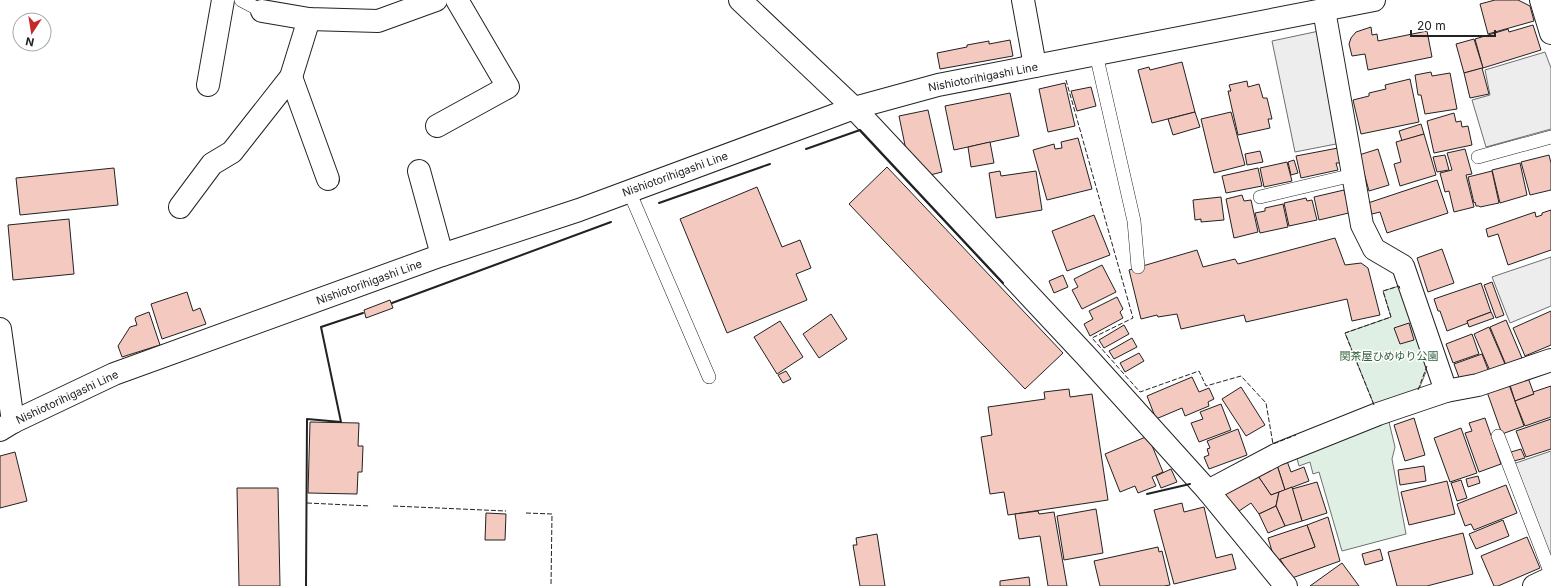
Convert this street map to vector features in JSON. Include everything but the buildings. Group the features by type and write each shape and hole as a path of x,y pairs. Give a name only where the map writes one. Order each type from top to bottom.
{"street":[{"path":"208,85 223,0"},
{"path":"262,11 309,19 378,21 436,0"},
{"path":"437,126 508,87 457,0"},
{"path":"740,0 854,108 1087,357 1208,491 1286,586"},
{"path":"1023,0 1035,66"},
{"name":"Nishiotorihigashi Line","path":"6,426 114,374 442,256 579,210 854,108 938,85 1324,10 1346,3 1374,0"},
{"path":"1541,0 1551,33"},
{"path":"1324,10 1362,225 1374,249 1403,266 1446,392"},
{"path":"180,208 212,164 232,152 291,76 309,19"},
{"path":"291,76 328,179"},
{"path":"419,171 442,256"},
{"path":"0,328 6,426"},
{"path":"1208,491 1278,454 1378,414 1446,392 1478,385 1551,360"},
{"path":"1534,586 1551,578"}],"lane":[{"path":"241,0 262,11"},
{"path":"1096,54 1134,221 1138,267"},
{"path":"1478,157 1551,137"},
{"path":"1260,197 1353,175"},
{"path":"628,191 709,376"},
{"path":"1498,436 1551,574"}],"green space":[{"name":"関茶屋ひめゆり公園","path":"1399,286 1428,367 1419,389 1374,405 1345,333 1391,317 1383,291"},
{"path":"1389,422 1395,447 1392,459 1406,534 1342,551 1319,472 1313,474 1310,462 1299,466 1296,455"}],"shaded area":[{"path":"1319,31 1341,143 1295,152 1272,41"},
{"path":"1545,52 1551,68 1551,129 1486,147 1472,100 1490,95 1485,70"},
{"path":"1551,257 1551,306 1510,323 1492,277"},
{"path":"1551,451 1551,555 1549,554 1513,464"}],"fence":[{"path":"1066,80 1133,318 1092,338 1140,392 1199,371 1206,386 1241,376 1266,403 1273,444 1296,435"},
{"path":"1374,405 1345,333 1391,317 1383,291 1399,286 1400,289"},
{"path":"1418,390 1427,366"},
{"path":"307,503 370,506"},
{"path":"393,506 506,511"},
{"path":"526,513 552,514 551,586"}],"wall":[{"path":"806,149 860,130 1003,283"},
{"path":"659,203 770,164"},
{"path":"392,303 611,222"},
{"path":"306,586 307,419 341,422 321,327 363,313"},
{"path":"1147,494 1190,484"}]}
